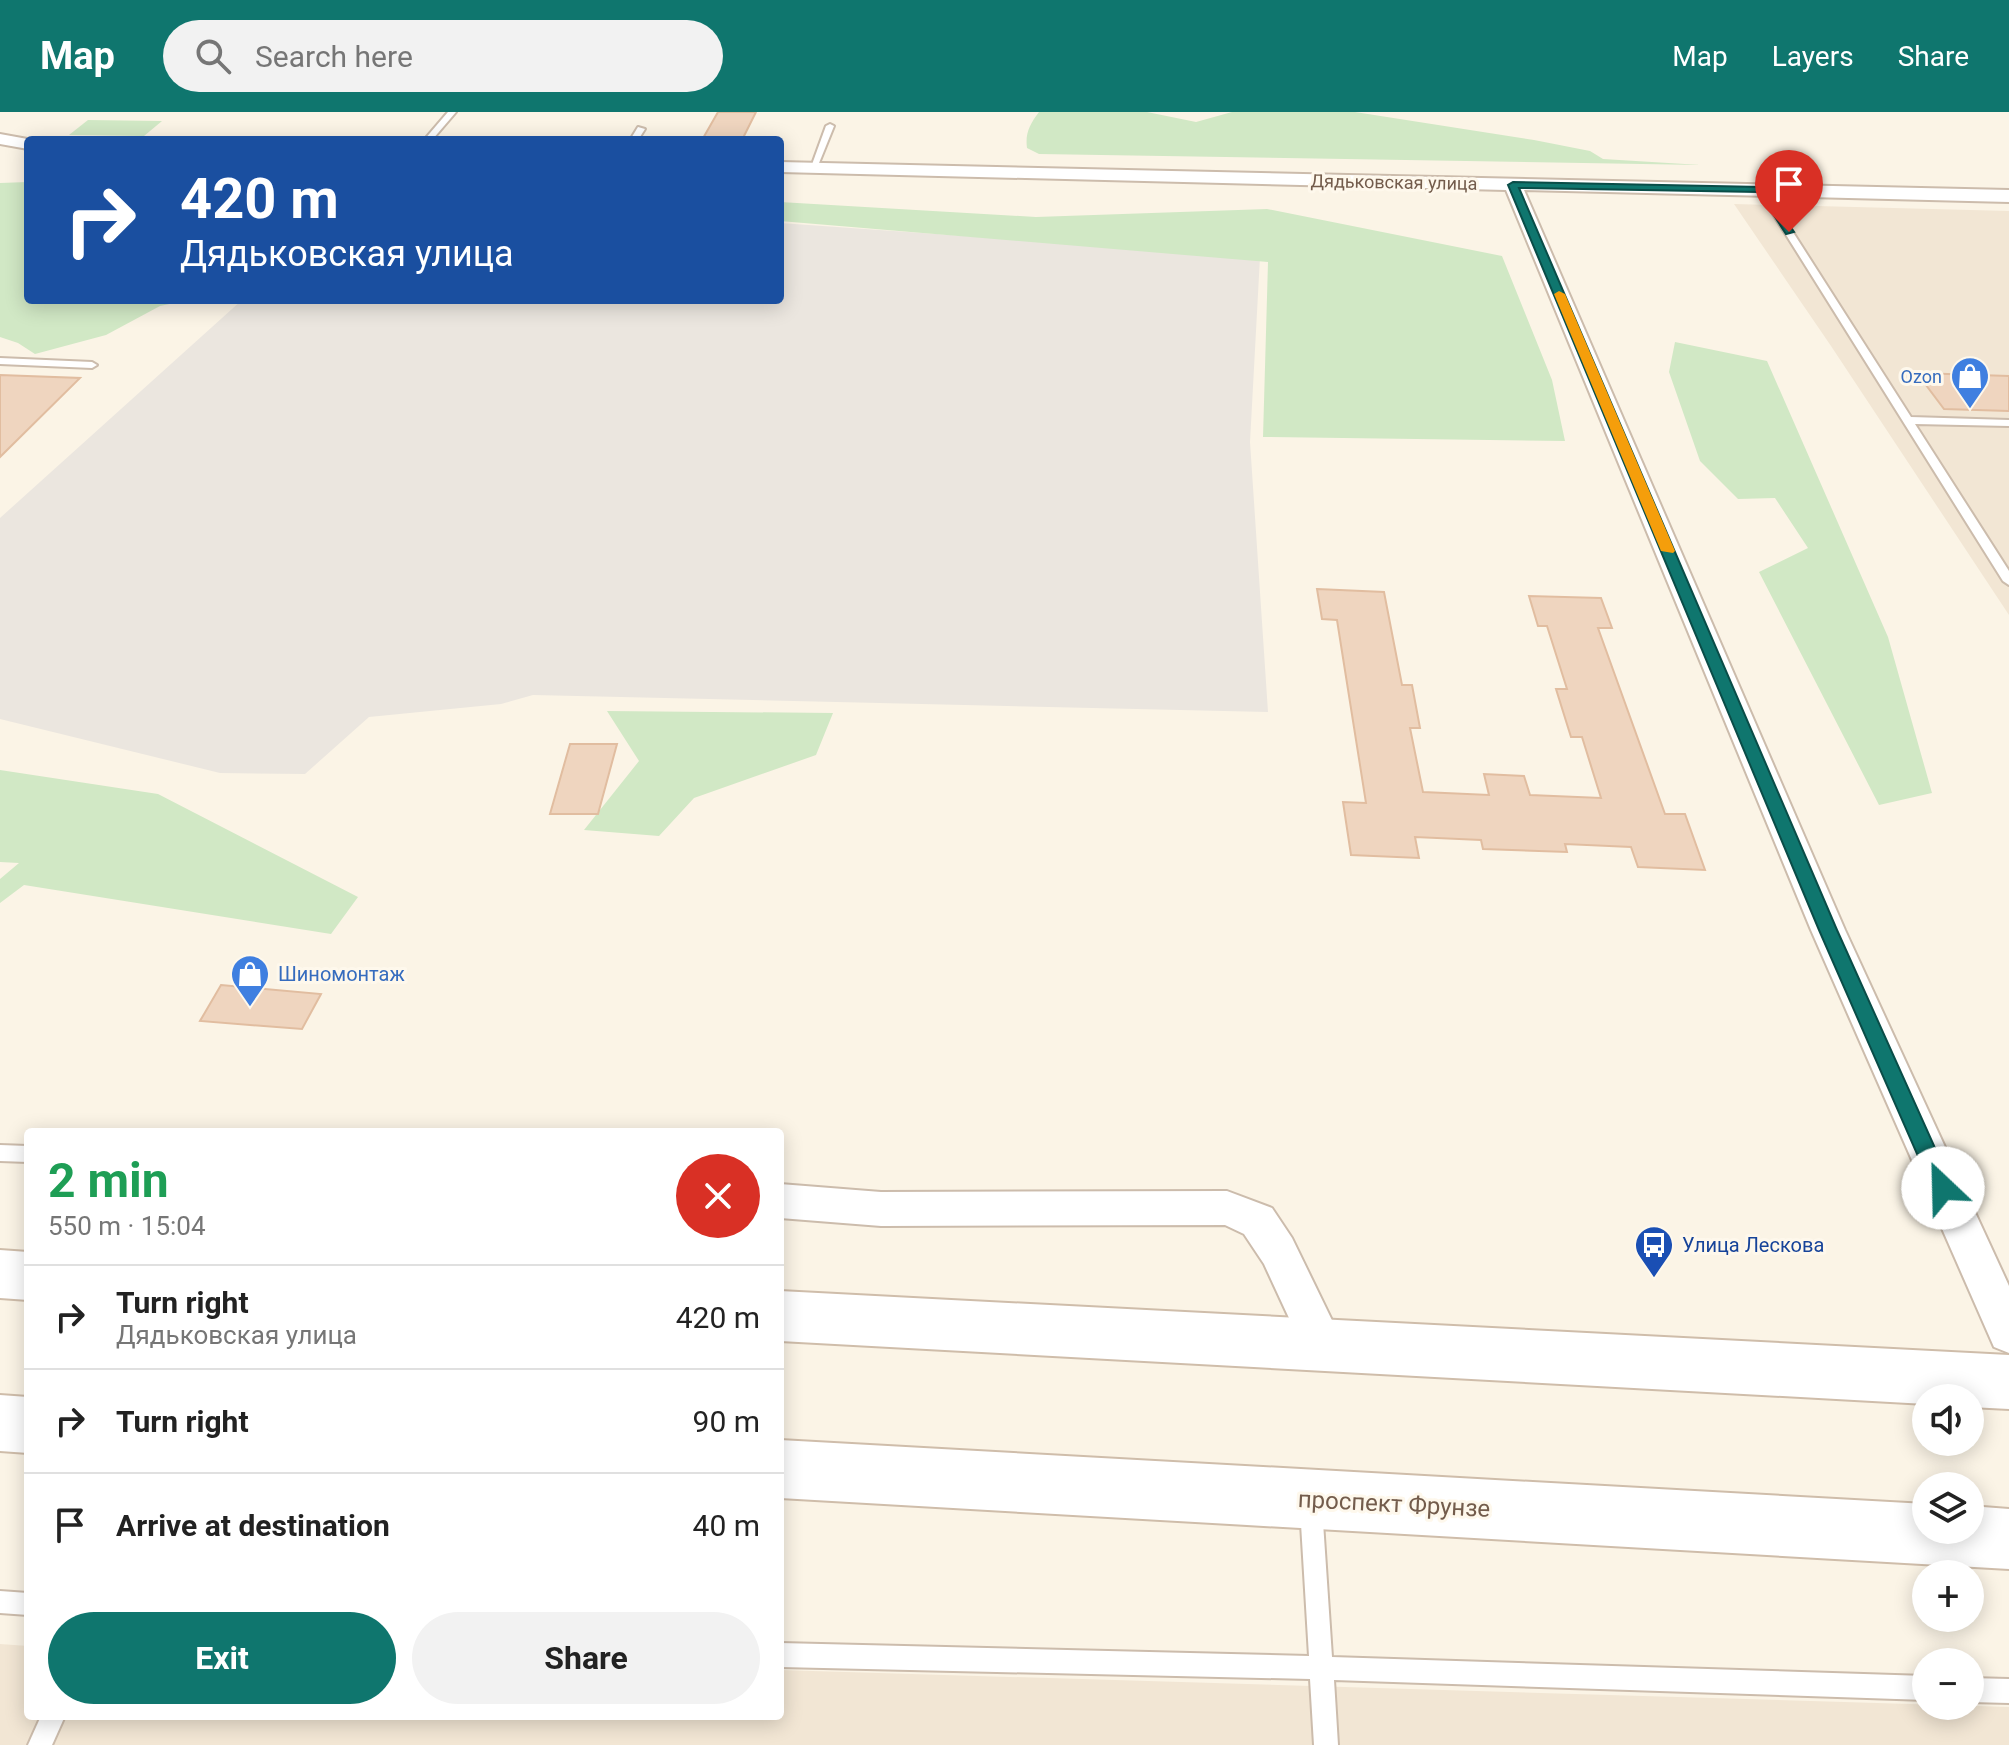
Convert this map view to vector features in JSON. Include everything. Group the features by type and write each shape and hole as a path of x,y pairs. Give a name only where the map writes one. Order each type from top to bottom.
{"main road":[{"path":"0,1274 24,1276"},
{"path":"784,1316 2009,1382"},
{"path":"0,1423 24,1425"},
{"name":"проспект Фрунзе","path":"784,1469 2009,1539"}],"street":[{"path":"0,139 24,143"},
{"name":"Дядьковская улица","path":"784,167 2009,196"},
{"path":"1513,185 1828,930 2009,1333"},
{"path":"784,1201 881,1209 1227,1208 1258,1221 1278,1251 1323,1345"}],"lane":[{"path":"431,136 452,112"},
{"path":"813,168 830,126"},
{"path":"637,136 641,129"},
{"path":"1762,190 2009,581"},
{"path":"0,361 92,365"},
{"path":"1907,420 2009,423"},
{"path":"0,1153 24,1154"},
{"path":"1310,1499 1326,1745"},
{"path":"0,1602 24,1604"},
{"path":"784,1655 1320,1668 1912,1688"},
{"path":"1984,1690 2009,1691"},
{"path":"40,1745 51,1720"}],"shaded area":[{"path":"1734,204 2009,211 2009,615 1831,346"},
{"path":"784,223 1260,257 1250,442 1268,712 533,695 501,704 369,717 305,774 220,773 0,719 0,518 238,304 784,304"},
{"path":"0,1644 24,1646 24,1720 784,1720 784,1670 1912,1704 1912,1720 1984,1720 1984,1706 2009,1707 2009,1745 0,1745"}],"green space":[{"path":"1039,112 1147,112 1196,122 1232,112 1355,112 1534,140 1590,151 1603,159 1701,165 1039,154 1027,148 1027,138"},
{"path":"88,120 162,121 144,136 69,135"},
{"path":"24,182 24,304 169,304 106,335 35,354 18,343 0,337 0,183"},
{"path":"784,202 1036,217 1267,209 1502,256 1552,380 1565,441 1263,437 1268,262 784,221"},
{"path":"1675,342 1767,361 1888,637 1932,793 1879,805 1759,572 1808,548 1775,498 1738,499 1700,461 1669,372"},
{"path":"607,711 833,713 816,755 694,798 659,836 584,830 639,761"},
{"path":"0,770 158,794 358,897 331,934 24,885 0,903 0,879 19,863 0,862"}],"building":[{"path":"718,112 756,112 744,136 704,136"},
{"path":"1917,373 2009,376 2009,411 1944,409"},
{"path":"0,375 80,378 0,457"},
{"path":"1317,589 1384,592 1402,685 1412,685 1420,728 1410,728 1423,792 1489,795 1484,774 1524,776 1530,795 1601,798 1582,737 1571,737 1556,689 1567,689 1547,626 1538,626 1529,596 1601,598 1612,628 1598,628 1665,814 1685,814 1705,870 1638,867 1631,847 1565,844 1567,852 1483,849 1481,840 1415,837 1419,858 1351,855 1343,802 1366,803 1337,620 1322,619"},
{"path":"570,744 617,744 598,814 550,814"},
{"path":"221,985 321,994 302,1029 200,1021"}],"slow traffic":[{"path":"1559,294 1668,551"}],"place":[{"name":"Ozon","path":"1970,410"},
{"name":"Шиномонтаж","path":"250,1008"},
{"name":"Улица Лескова","path":"1654,1279"}],"route":[{"path":"1789,232 1762,190 1513,185 1828,930 1943,1188"}]}
